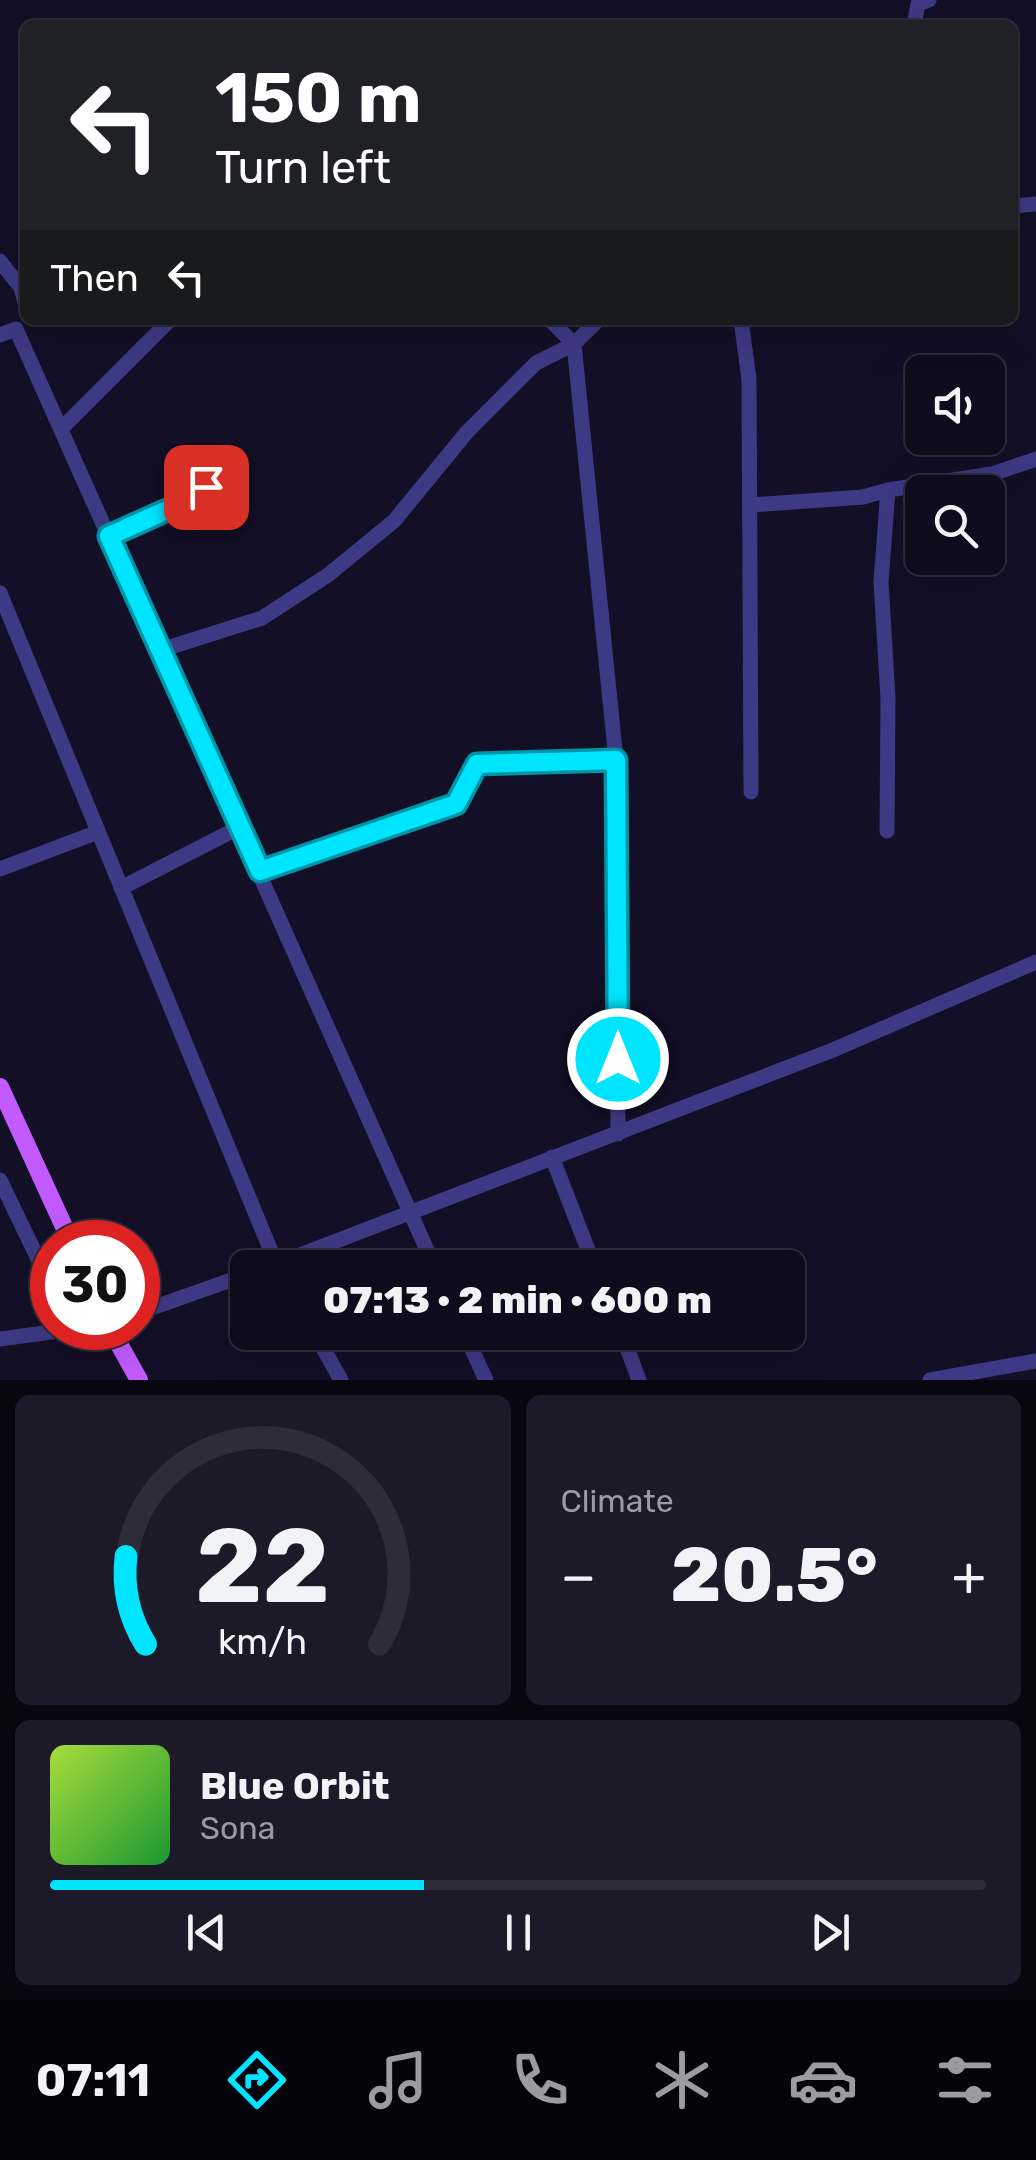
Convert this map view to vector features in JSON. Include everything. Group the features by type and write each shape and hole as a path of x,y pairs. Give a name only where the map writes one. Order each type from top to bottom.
{"main road":[{"path":"0,1087 61,1220"},
{"path":"123,1350 140,1380"}],"street":[{"path":"915,20 918,4 929,0"},
{"path":"0,262 20,290"},
{"path":"20,304 8,332 61,429 427,1250"},
{"path":"61,429 165,325"},
{"path":"555,325 574,344 616,760 618,1134"},
{"path":"160,650 262,618 328,575 394,521 467,432 536,364 574,344 593,325"},
{"path":"742,325 748,378 750,792"},
{"path":"750,504 863,498 888,490 992,474 1036,459"},
{"path":"109,536 187,501 224,474"},
{"path":"887,831 888,698 882,582 888,490"},
{"path":"0,593 267,1250"},
{"path":"260,871 456,804 477,764 616,760"},
{"path":"121,888 240,827"},
{"path":"0,869 98,832"},
{"path":"314,1250 833,1050 1036,962"},
{"path":"552,1157 589,1250"},
{"path":"0,1180 30,1242"},
{"path":"160,1305 230,1280"},
{"path":"0,1338 30,1334"},
{"path":"324,1350 340,1380"},
{"path":"472,1350 486,1380"},
{"path":"628,1350 639,1380"},
{"path":"930,1380 1036,1361"}],"route":[{"path":"206,487 187,501 109,536 260,871 456,804 477,764 616,760 618,1059"}]}
